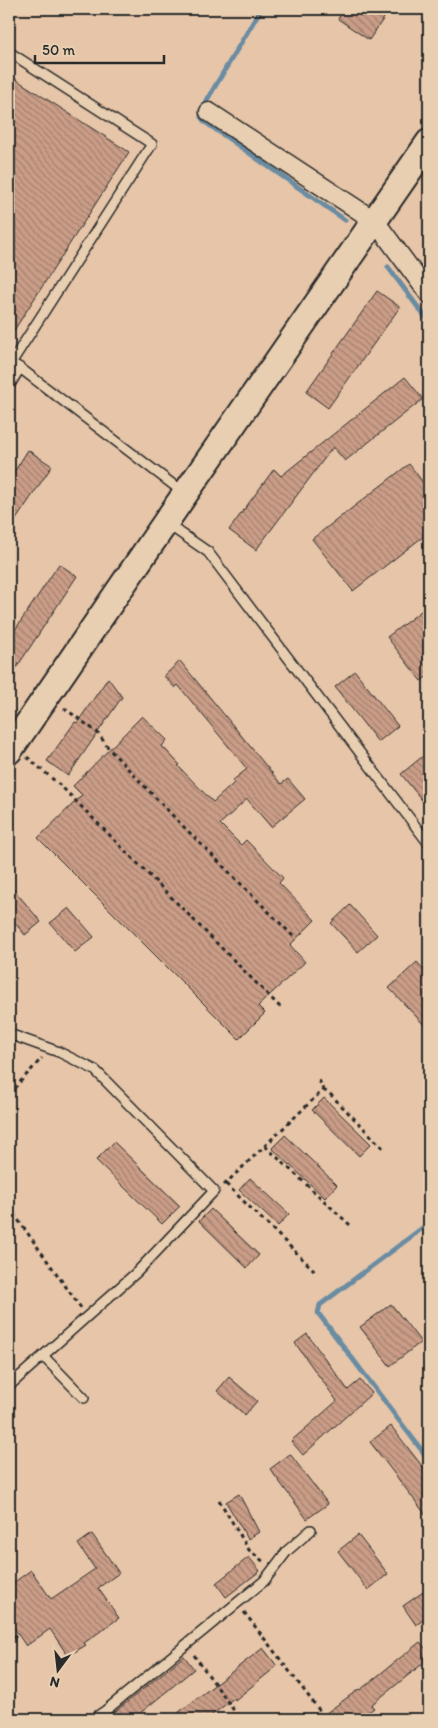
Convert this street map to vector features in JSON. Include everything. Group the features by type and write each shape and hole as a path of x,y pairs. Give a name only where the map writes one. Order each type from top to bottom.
{"street":[{"path":"209,112 375,221 429,294"},
{"path":"11,748 429,142"}],"lane":[{"path":"9,52 152,144 11,363 185,494"},
{"path":"9,386 20,368"},
{"path":"166,523 208,552 429,844"},
{"path":"9,1034 50,1049 95,1070 214,1191 137,1272 9,1386"},
{"path":"43,1356 84,1398"},
{"path":"92,1719 264,1581 287,1551 311,1530"}],"path":[{"path":"47,696 97,732 110,750 177,820 293,936"},
{"path":"11,748 62,787 281,1008"},
{"path":"9,1094 50,1049"},
{"path":"318,1077 324,1090 384,1148"},
{"path":"214,1191 222,1188 324,1090"},
{"path":"265,1146 350,1225"},
{"path":"226,1184 315,1271"},
{"path":"9,1207 87,1316"},
{"path":"219,1500 249,1550 273,1568"},
{"path":"237,1604 326,1719"},
{"path":"9,1628 16,1639"},
{"path":"187,1644 240,1719"}],"building":[{"path":"344,9 390,9 369,40 338,19"},
{"path":"9,75 129,152 9,338"},
{"path":"377,291 400,307 328,408 306,392"},
{"path":"405,377 423,399 345,461 333,447 256,550 229,530 274,469 281,476"},
{"path":"28,450 52,466 9,530 9,480"},
{"path":"409,464 429,490 429,532 353,591 312,539"},
{"path":"59,564 77,576 9,679 9,626 15,630"},
{"path":"429,605 429,675 421,681 387,637"},
{"path":"180,661 281,784 288,779 305,799 271,827 247,799 220,824 241,845 246,840 283,878 279,883 315,920 290,945 305,962 258,1006 265,1013 239,1039 38,838 82,795 73,786 142,716 167,740 162,746 180,765 178,766 213,802 234,783 232,781 247,769 178,685 175,688 164,676"},
{"path":"355,671 398,726 378,742 335,687"},
{"path":"108,678 122,697 68,776 47,761 75,722 77,723"},
{"path":"423,756 429,763 429,809 401,774"},
{"path":"9,884 41,922 25,935 9,916"},
{"path":"350,905 377,935 358,952 331,923"},
{"path":"69,908 94,937 75,952 50,923"},
{"path":"417,962 429,975 429,1030 389,988"},
{"path":"324,1098 371,1144 359,1156 312,1110"},
{"path":"285,1135 337,1185 325,1198 272,1148"},
{"path":"114,1142 180,1206 162,1224 96,1160"},
{"path":"250,1178 289,1214 278,1226 239,1190"},
{"path":"211,1209 259,1255 247,1268 199,1221"},
{"path":"391,1304 421,1342 390,1366 360,1327"},
{"path":"307,1334 348,1390 360,1380 372,1393 303,1455 291,1441 337,1401 295,1343"},
{"path":"229,1377 257,1401 245,1415 217,1391"},
{"path":"391,1426 429,1475 429,1519 370,1442"},
{"path":"290,1454 328,1504 307,1519 270,1469"},
{"path":"239,1494 259,1532 248,1539 226,1502"},
{"path":"92,1534 119,1573 98,1588 119,1618 84,1643 86,1645 68,1656 50,1629 26,1646 9,1621 9,1586 31,1570 51,1599 95,1569 78,1544"},
{"path":"358,1535 388,1574 368,1590 338,1551"},
{"path":"249,1557 260,1571 226,1597 216,1583"},
{"path":"429,1588 429,1616 416,1625 403,1606"},
{"path":"420,1642 429,1652 423,1657 426,1661 371,1705 374,1708 359,1719 318,1719 360,1690"},
{"path":"263,1648 277,1666 235,1700 234,1698 207,1719 170,1719"},
{"path":"184,1656 194,1669 133,1719 106,1719"}],"waterway":[{"path":"261,9 201,110 201,117 205,122 345,220"},
{"path":"388,267 429,322"},
{"path":"429,1223 320,1305 318,1313 429,1460"}]}
